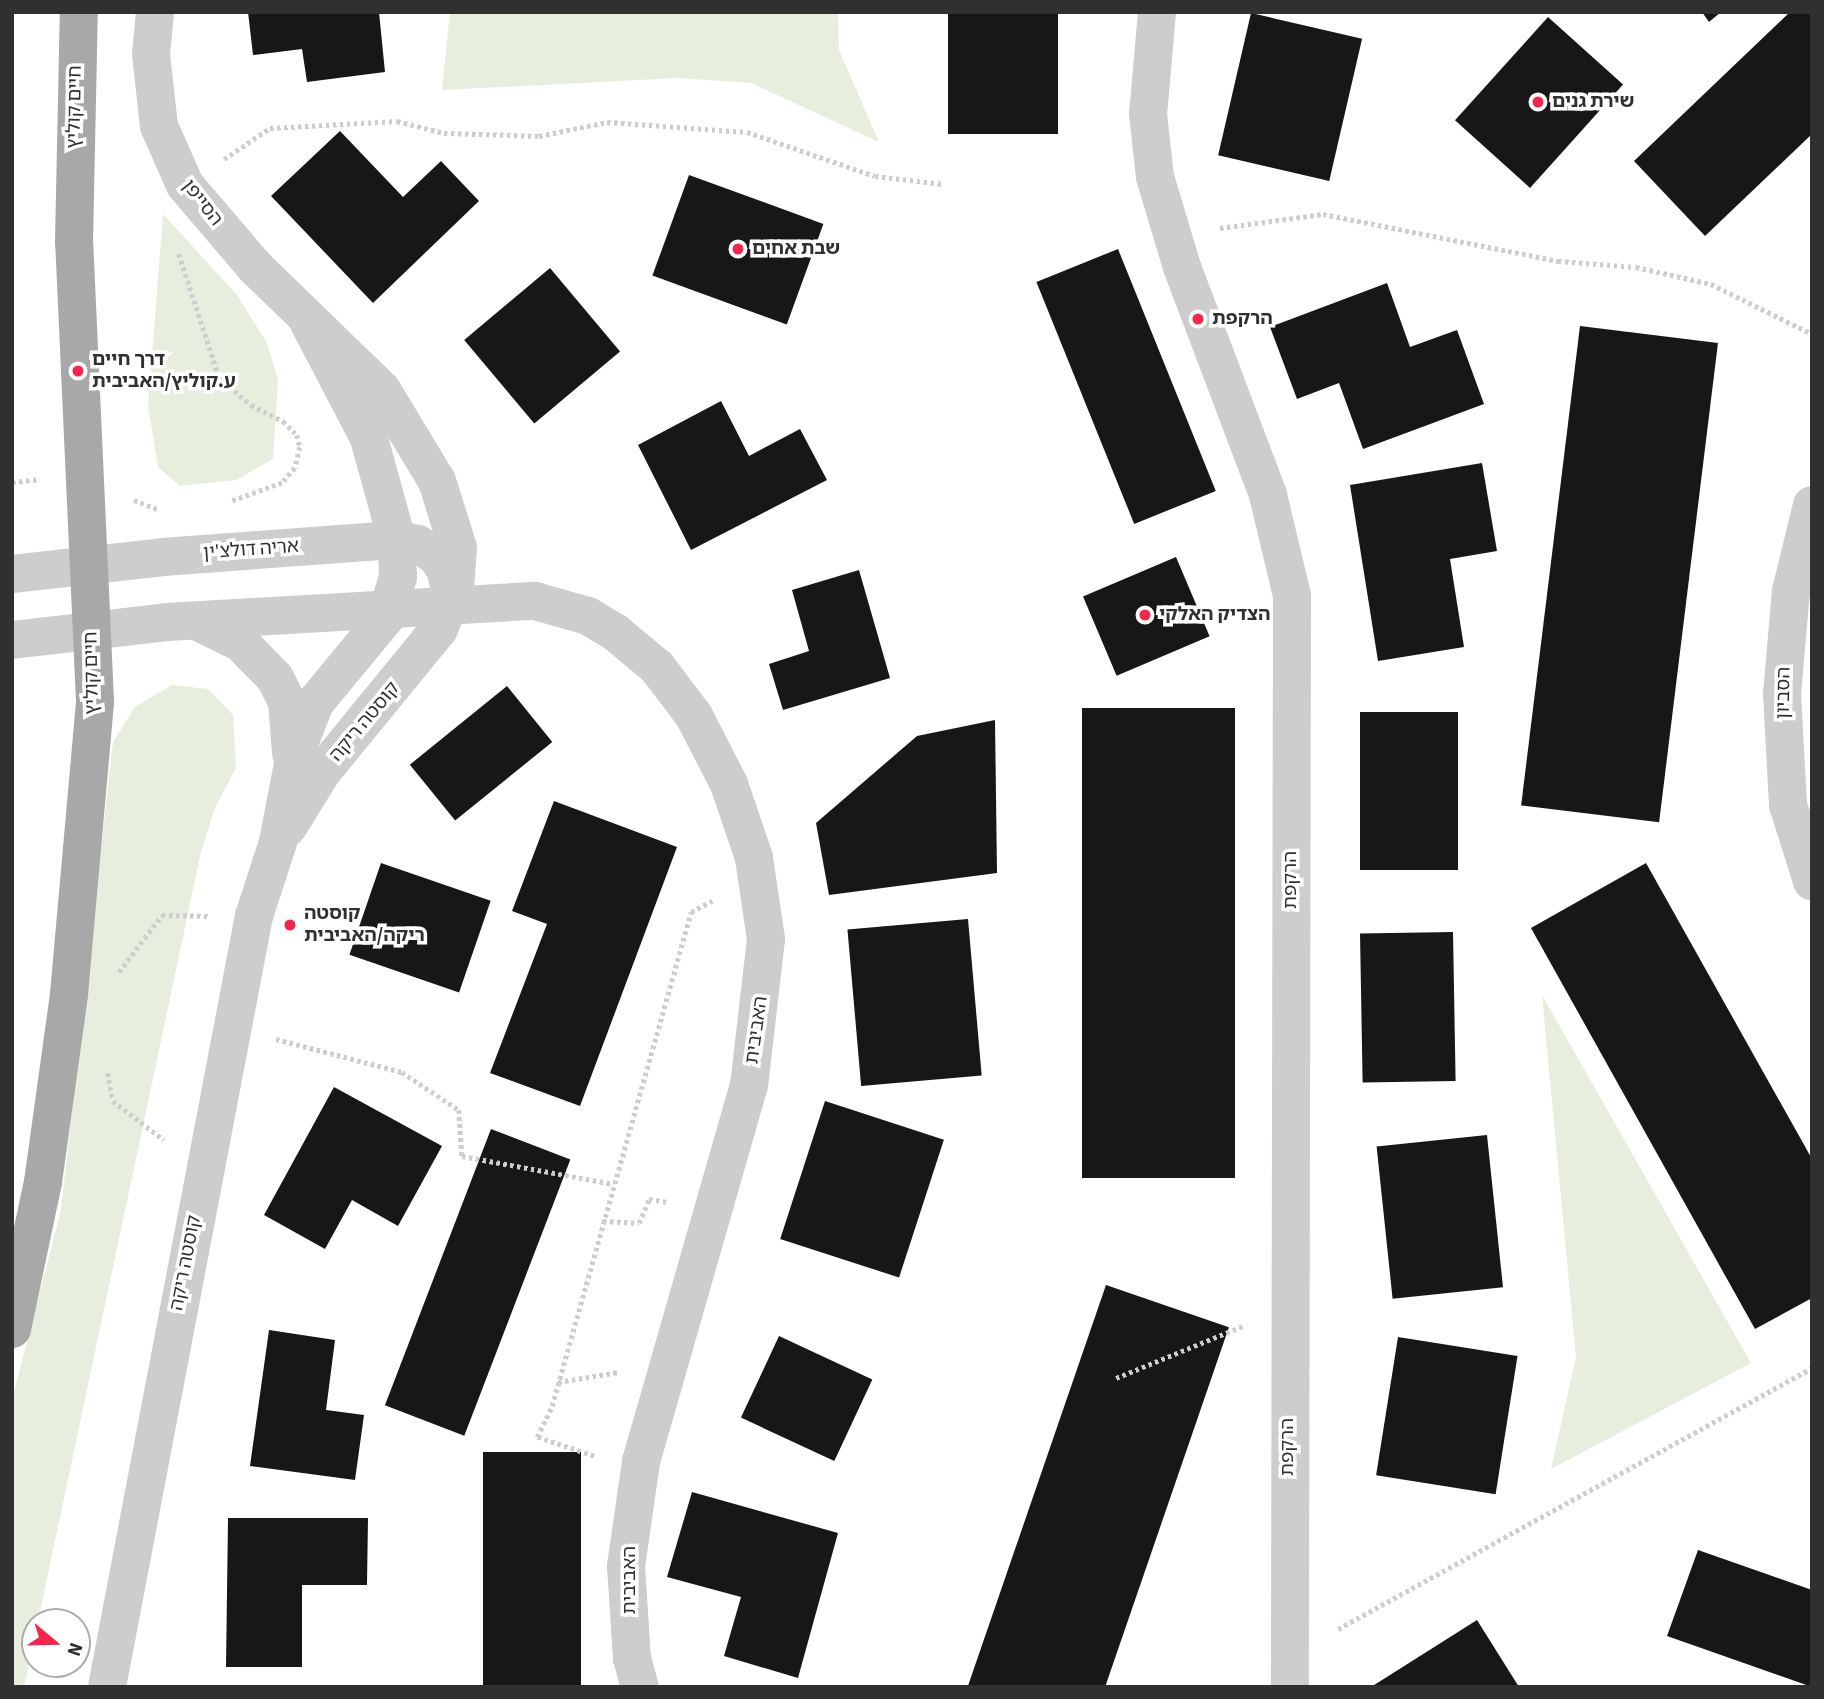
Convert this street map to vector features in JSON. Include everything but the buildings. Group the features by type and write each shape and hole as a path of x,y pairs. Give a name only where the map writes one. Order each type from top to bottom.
{"main road":[{"name":"חיים קוליץ","path":"12,1328 43,1182 69,994 94,701 74,242 79,12"}],"street":[{"name":"הסייפן","path":"155,12 151,54 159,126 185,185 309,323 382,390 425,454 449,514 457,548 451,603"},
{"name":"הרקפת","path":"1157,12 1148,114 1155,177 1173,237 1268,495 1292,596 1289,1672"},
{"name":"הסייפן","path":"309,323 369,438 397,540 398,577 391,607"},
{"name":"הסביון","path":"1812,505 1791,591 1782,694 1788,805 1812,881"},
{"name":"אריה דולצ'ין","path":"12,574 397,540 418,544 442,563 451,603"},
{"name":"האביבית","path":"391,607 535,601 588,616 616,633 657,667 694,716 729,784 754,858 766,939 749,1085 641,1462 626,1566 632,1658 640,1687"},
{"name":"קוסטה ריקה","path":"278,842 323,772 429,645 451,603"},
{"name":"קוסטה ריקה","path":"107,1687 254,916 278,842 290,776 315,703 376,632 391,607"},
{"path":"12,640 194,620 391,607"},
{"path":"194,620 242,643 275,678 287,702 293,737 290,776"}],"path":[{"path":"185,185 270,128 360,121 397,121 444,133 540,136 607,122 747,132 875,176 944,184"},
{"path":"1173,237 1271,218 1323,214 1558,261 1636,267 1711,284 1812,334"},
{"path":"178,250 219,377 251,405 283,421 297,435 300,447 295,468 282,482 226,503"},
{"path":"12,482 111,472 124,494 160,509"},
{"path":"597,1457 537,1437 558,1382 691,912"},
{"path":"112,980 162,915 254,916"},
{"path":"233,1025 402,1072 458,1110 462,1156 613,1184"},
{"path":"106,1064 113,1101 204,1171"},
{"path":"603,1221 639,1223 649,1199 715,1209"},
{"path":"1116,1378 1289,1306"},
{"path":"1289,1672 1812,1368"},
{"path":"558,1382 629,1370"}],"green space":[{"path":"450,12 838,12 839,50 879,142 751,83 677,78 442,90"},
{"path":"163,214 237,295 267,343 278,380 273,459 236,480 180,486 158,467 148,407"},
{"path":"172,685 208,689 233,715 236,768 215,808 201,852 41,1608 21,1608 21,1678 26,1678 24,1687 12,1687 12,1400 61,1210 113,742 135,707"},
{"path":"1542,995 1751,1363 1551,1469 1576,1357"}],"place":[{"name":"שירת גנים","path":"1538,102"},
{"name":"שבת אחים","path":"738,249"},
{"name":"הרקפת","path":"1198,319"},
{"name":"דרך חיים ע.קוליץ/האביבית","path":"78,371"},
{"name":"הצדיק האלקי","path":"1145,615"},
{"name":"קוסטה ריקה/האביבית","path":"290,925"}]}
